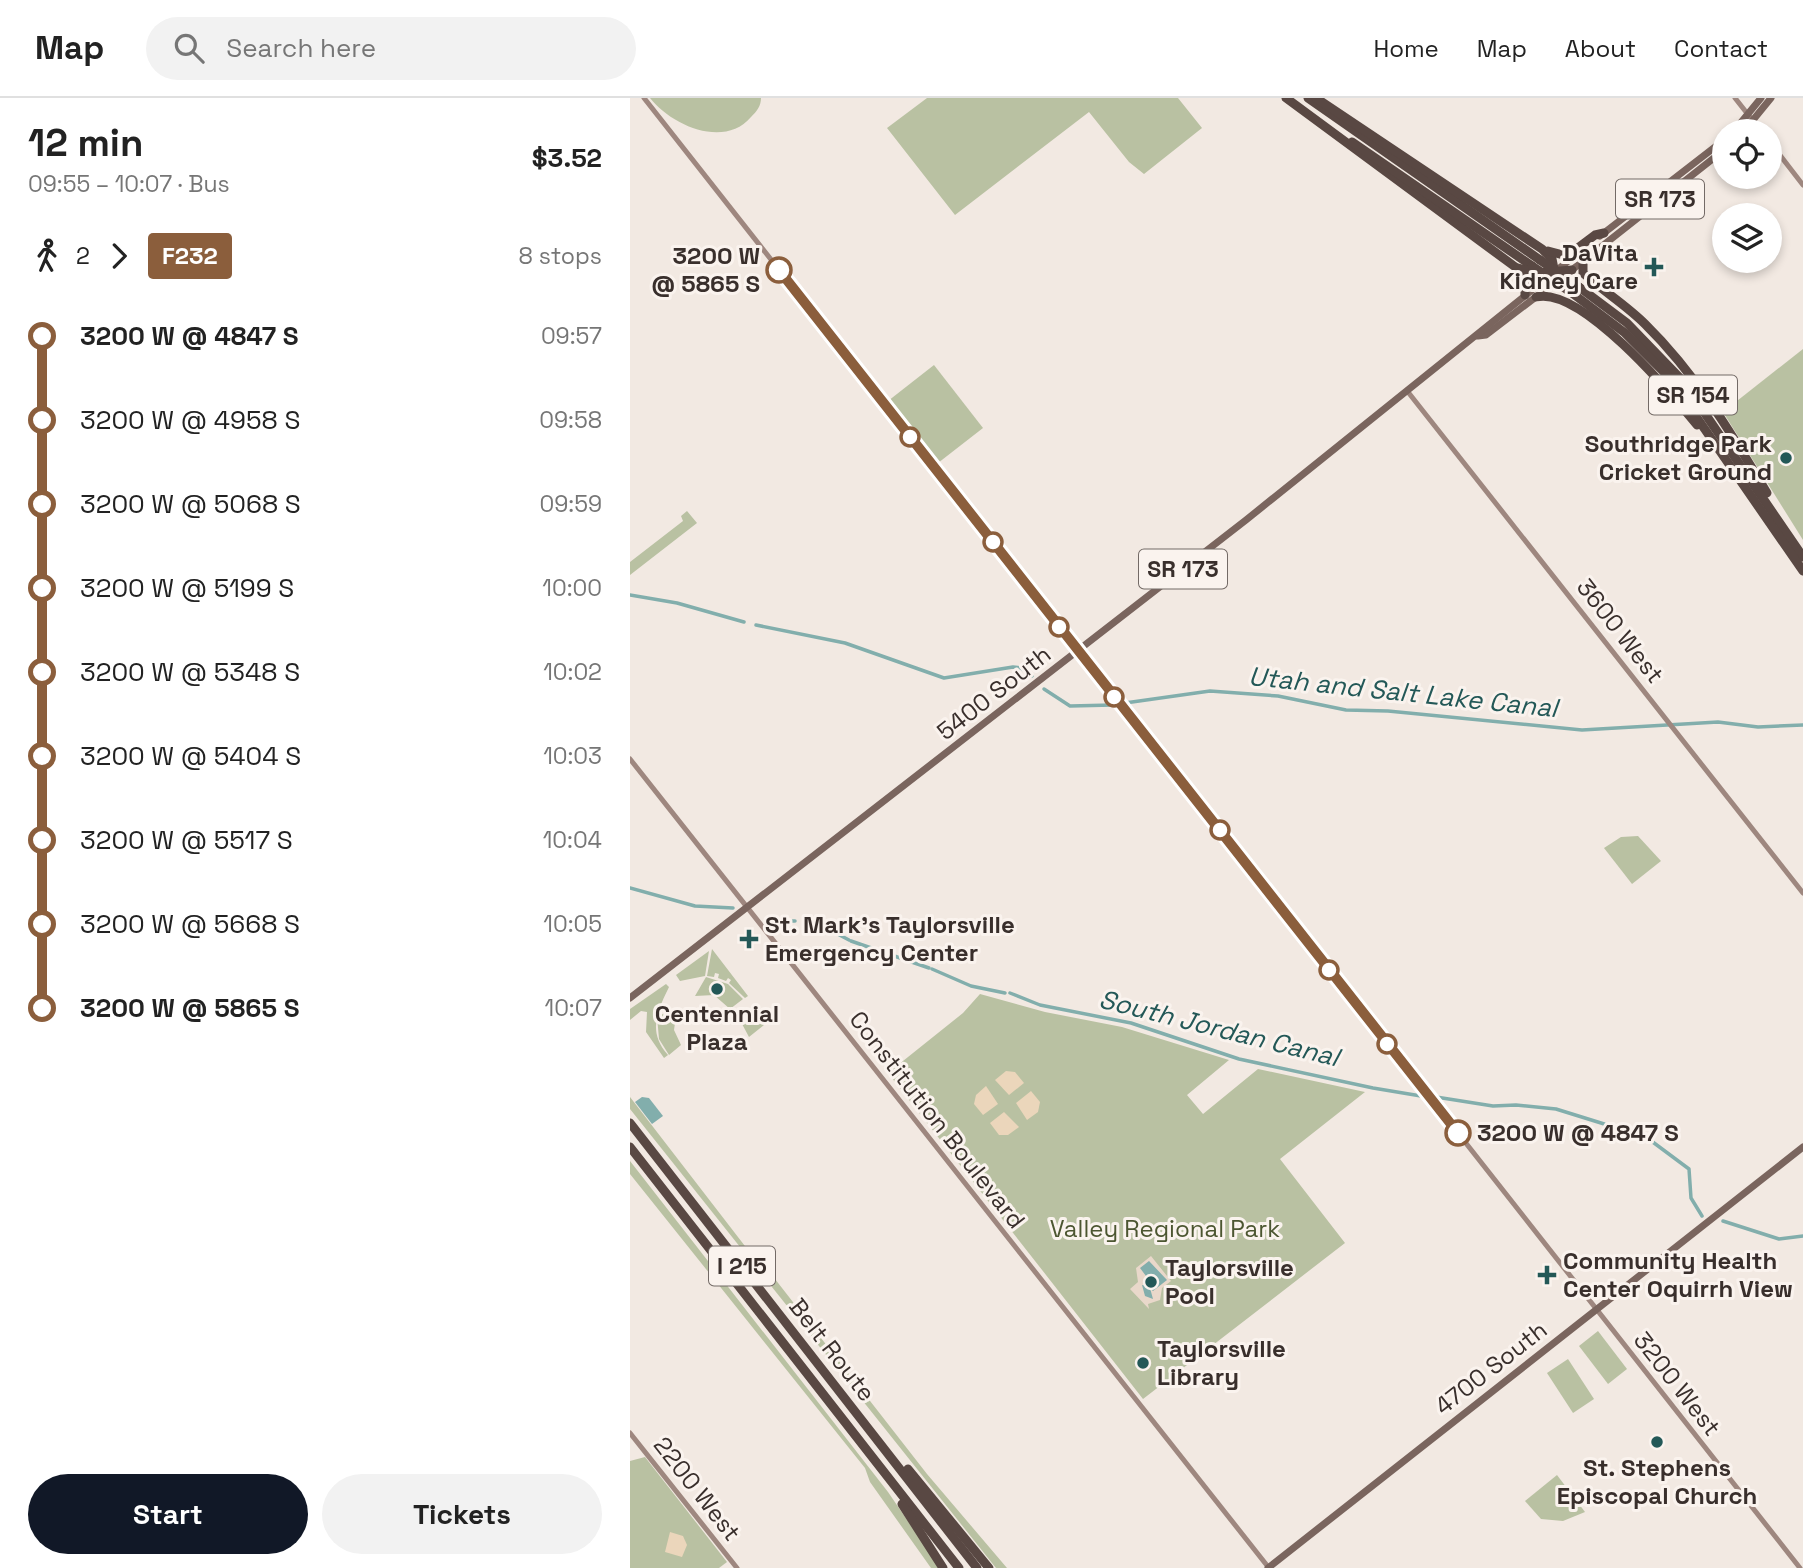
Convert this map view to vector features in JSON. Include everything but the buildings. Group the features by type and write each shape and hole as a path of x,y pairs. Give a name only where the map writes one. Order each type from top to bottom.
{"highway":[{"name":"SR 154","path":"1289,98 1536,263"},
{"path":"1289,98 1515,267 1525,279 1525,295"},
{"name":"SR 154","path":"1308,98 1536,263 1572,294 1625,333 1656,363 1688,402 1803,571"},
{"path":"1316,98 1542,249 1550,256 1559,274 1558,291 1572,294"},
{"path":"1542,249 1567,256 1595,235 1604,233"},
{"path":"1583,261 1581,270 1639,317 1681,363 1742,451 1783,525"},
{"path":"1515,267 1531,272 1590,279"},
{"name":"SR 154","path":"1572,294 1627,323 1669,364 1803,557"},
{"path":"1536,297 1572,294"},
{"name":"Belt Route","path":"630,1123 977,1568"},
{"name":"Belt Route","path":"630,1147 959,1568"},
{"path":"831,1380 866,1418 989,1568"},
{"path":"874,1461 943,1568"}],"main road":[{"path":"1751,118 1761,98"},
{"path":"1751,118 1770,98"},
{"name":"5400 South","path":"1478,336 1486,335 1536,297 1604,233 1712,149"},
{"name":"5400 South","path":"630,998 1078,652 1408,392 1525,295 1583,261 1712,159"},
{"path":"1649,208 1653,200 1683,171"},
{"path":"1617,234 1650,196"},
{"name":"4700 South","path":"1267,1568 1803,1147"}],"street":[{"name":"3200 West","path":"644,98 1800,1568"},
{"path":"1735,98 1751,118"},
{"path":"1782,158 1803,185"},
{"name":"3600 West","path":"1408,392 1803,893"},
{"name":"Constitution Boulevard","path":"630,759 1267,1568"},
{"name":"2200 West","path":"630,1433 737,1568"}],"green space":[{"path":"650,98 761,98 757,110 740,126 713,132 698,130 671,117"},
{"path":"927,98 1178,98 1202,128 1144,174 1129,162 1089,112 955,215 887,128"},
{"path":"1803,349 1803,540 1723,412"},
{"path":"934,365 983,428 938,463 888,401"},
{"path":"687,511 697,523 630,575 630,562 683,521 681,516"},
{"path":"1638,836 1661,861 1632,884 1604,848 1621,837"},
{"path":"712,949 748,996 745,998 729,983 731,980 728,978 726,981 718,978 719,974 715,973 714,977 707,976"},
{"path":"709,951 705,976 680,981 676,975"},
{"path":"706,977 728,984 743,999 730,1009 714,995 695,996"},
{"path":"666,984 669,987 656,1020 657,1037 668,1055 664,1058 646,1032 647,1012 641,1011 630,1020 630,1009"},
{"name":"Valley Regional Park","path":"980,994 1045,1012 1122,1027 1229,1060 1187,1095 1203,1114 1258,1069 1365,1092 1280,1159 1345,1243 1143,1399 888,1073 963,1013"},
{"path":"760,1008 769,1021 749,1037 741,1022"},
{"path":"677,1009 674,1030 681,1045 669,1055 659,1039 657,1016"},
{"path":"630,1097 772,1281 775,1279 927,1474 1007,1568 996,1568 630,1109"},
{"path":"630,1161 888,1492 940,1568 931,1568 870,1482 865,1468 630,1174"},
{"path":"1598,1331 1627,1369 1608,1384 1579,1346"},
{"path":"1568,1359 1594,1399 1573,1413 1547,1373"},
{"path":"645,1457 727,1562 719,1568 630,1568 630,1461"},
{"path":"1557,1475 1585,1512 1563,1521 1541,1519 1525,1501"}],"sand":[{"path":"1006,1071 1015,1072 1024,1083 1009,1095 995,1080"},
{"path":"986,1086 998,1104 983,1115 974,1104 976,1095"},
{"path":"1031,1091 1040,1102 1038,1112 1027,1120 1016,1103"},
{"path":"1004,1112 1019,1127 1008,1135 999,1135 990,1123"},
{"path":"670,1532 683,1536 687,1545 682,1557 665,1552"}],"shaded area":[{"path":"1151,1256 1171,1281 1162,1288 1160,1300 1148,1304 1149,1309 1130,1289 1138,1282 1136,1268"}],"water":[{"path":"642,1097 649,1098 663,1116 652,1124 635,1102"},
{"path":"1149,1261 1167,1280 1153,1291 1150,1288 1153,1299 1145,1296 1142,1285 1152,1284 1140,1268"}],"waterway":[{"name":"Utah and Salt Lake Canal","path":"630,595 677,603 744,622"},
{"name":"Utah and Salt Lake Canal","path":"756,625 845,643 944,678 1013,667 1021,668 1032,676"},
{"name":"Utah and Salt Lake Canal","path":"1044,689 1070,706 1113,705"},
{"name":"Utah and Salt Lake Canal","path":"1125,703 1210,691 1278,696 1346,710 1388,711 1582,730 1718,722 1758,727 1803,725"},
{"name":"South Jordan Canal","path":"630,888 695,906 733,908"},
{"name":"South Jordan Canal","path":"786,921 795,921"},
{"name":"South Jordan Canal","path":"809,921 829,930"},
{"name":"South Jordan Canal","path":"832,931 849,940"},
{"name":"South Jordan Canal","path":"851,941 929,968"},
{"name":"South Jordan Canal","path":"932,969 971,986 1005,993"},
{"name":"South Jordan Canal","path":"1010,993 1040,1005 1131,1023 1239,1059 1421,1096"},
{"name":"South Jordan Canal","path":"1436,1097 1493,1106 1556,1109 1646,1137 1689,1169 1691,1198 1702,1216"},
{"name":"South Jordan Canal","path":"1723,1221 1779,1239 1803,1236"}],"bus line":[{"name":"F232","path":"779,270 1458,1133"}],"place":[{"name":"DaVita Kidney Care","path":"1654,267"},
{"name":"3200 W @ 5865 S","path":"779,270"},
{"name":"Southridge Park Cricket Ground","path":"1786,458"},
{"name":"St. Mark's Taylorsville Emergency Center","path":"749,939"},
{"name":"Centennial Plaza","path":"717,989"},
{"name":"3200 W @ 4847 S","path":"1458,1133"},
{"name":"Community Health Center Oquirrh View","path":"1547,1275"},
{"name":"Taylorsville Pool","path":"1151,1282"},
{"name":"Taylorsville Library","path":"1143,1363"},
{"name":"St. Stephens Episcopal Church","path":"1657,1442"}]}
